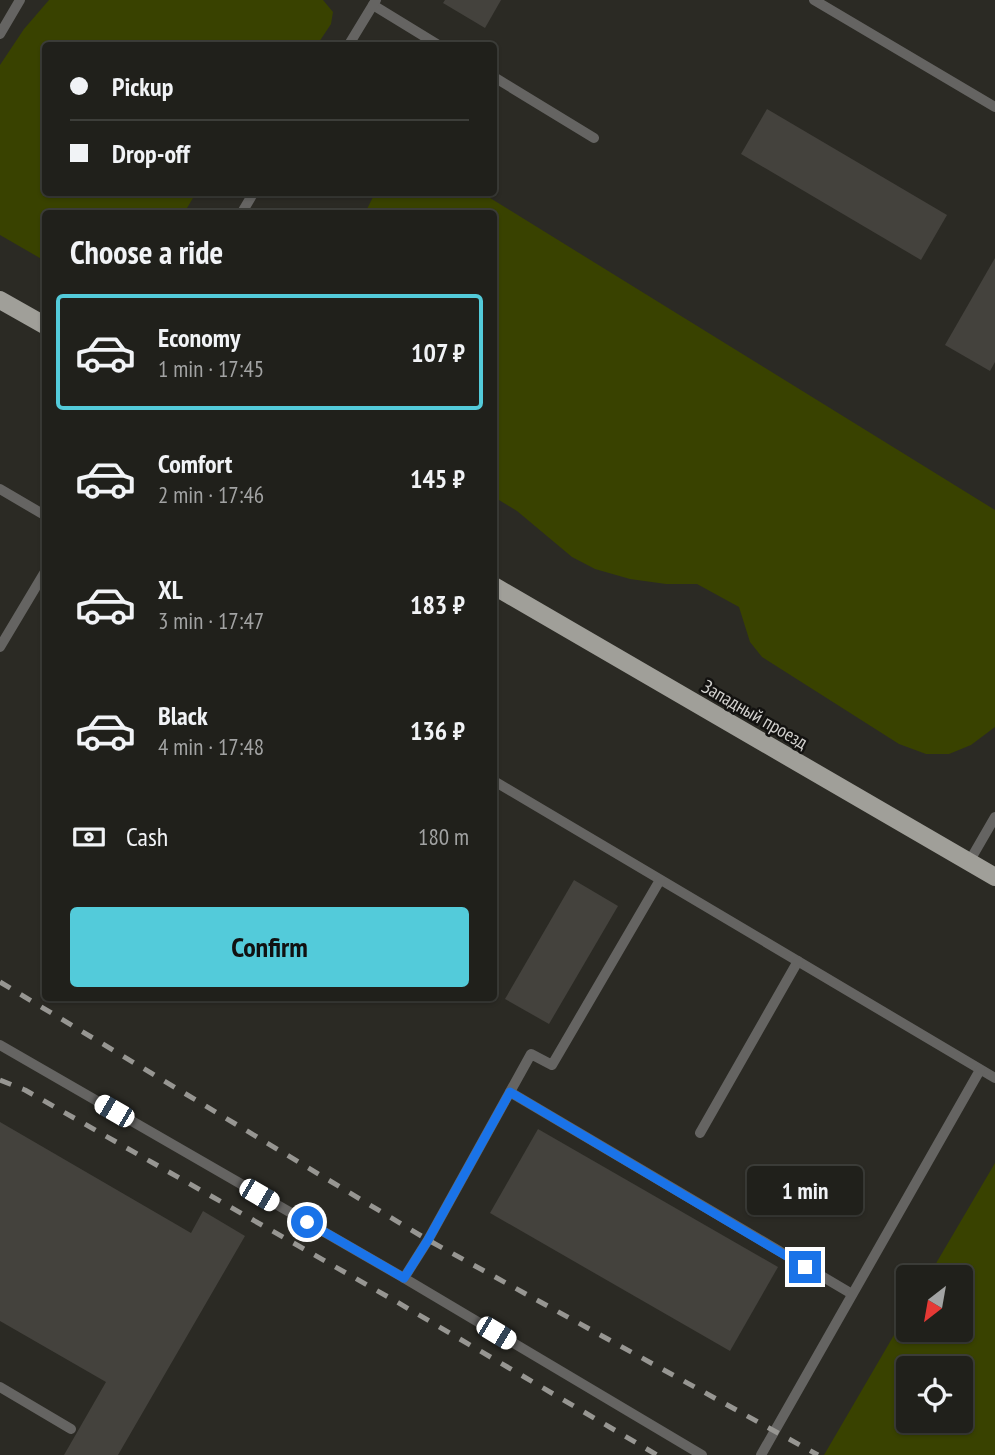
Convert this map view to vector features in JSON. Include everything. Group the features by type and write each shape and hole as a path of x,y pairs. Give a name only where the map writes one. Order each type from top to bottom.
{"main road":[{"path":"0,300 42,324"},
{"name":"Западный проезд","path":"497,588 995,877"}],"lane":[{"path":"0,34 20,0"},
{"path":"814,0 995,107"},
{"path":"351,42 375,3 434,42"},
{"path":"497,80 594,138"},
{"path":"0,489 42,514"},
{"path":"0,647 42,577"},
{"path":"497,783 995,1078"},
{"path":"969,862 995,817"},
{"path":"404,1278 428,1240 531,1054 552,1065 660,880"},
{"path":"700,1133 798,961"},
{"path":"0,1045 404,1278 702,1455"},
{"path":"761,1455 980,1070"},
{"path":"510,1092 852,1294"},
{"path":"0,1387 71,1429"}],"green space":[{"path":"49,0 323,0 333,12 331,24 319,42 42,42 42,196 194,196 186,210 42,210 42,259 0,235 0,65 24,29"},
{"path":"374,196 487,196 995,510 995,727 971,745 949,754 926,754 899,744 762,657 750,642 739,607 697,584 666,584 630,579 595,569 572,557 517,511 497,499 497,210 366,210"},
{"path":"995,1163 995,1455 824,1455 896,1332 896,1342 973,1342 973,1265 935,1265"}],"building":[{"path":"445,0 501,0 485,28 443,3"},
{"path":"767,109 947,215 921,260 741,154"},
{"path":"995,258 995,362 990,371 945,345"},
{"path":"574,880 618,906 549,1024 505,999"},
{"path":"0,1122 191,1233 203,1211 245,1236 118,1455 64,1455 106,1382 0,1321"},
{"path":"538,1129 778,1267 730,1351 490,1213"}],"railway":[{"path":"0,982 428,1240 818,1455"},
{"path":"0,1080 25,1090 397,1302 657,1455"}],"route":[{"path":"307,1222 404,1278 510,1092 805,1267"}]}
